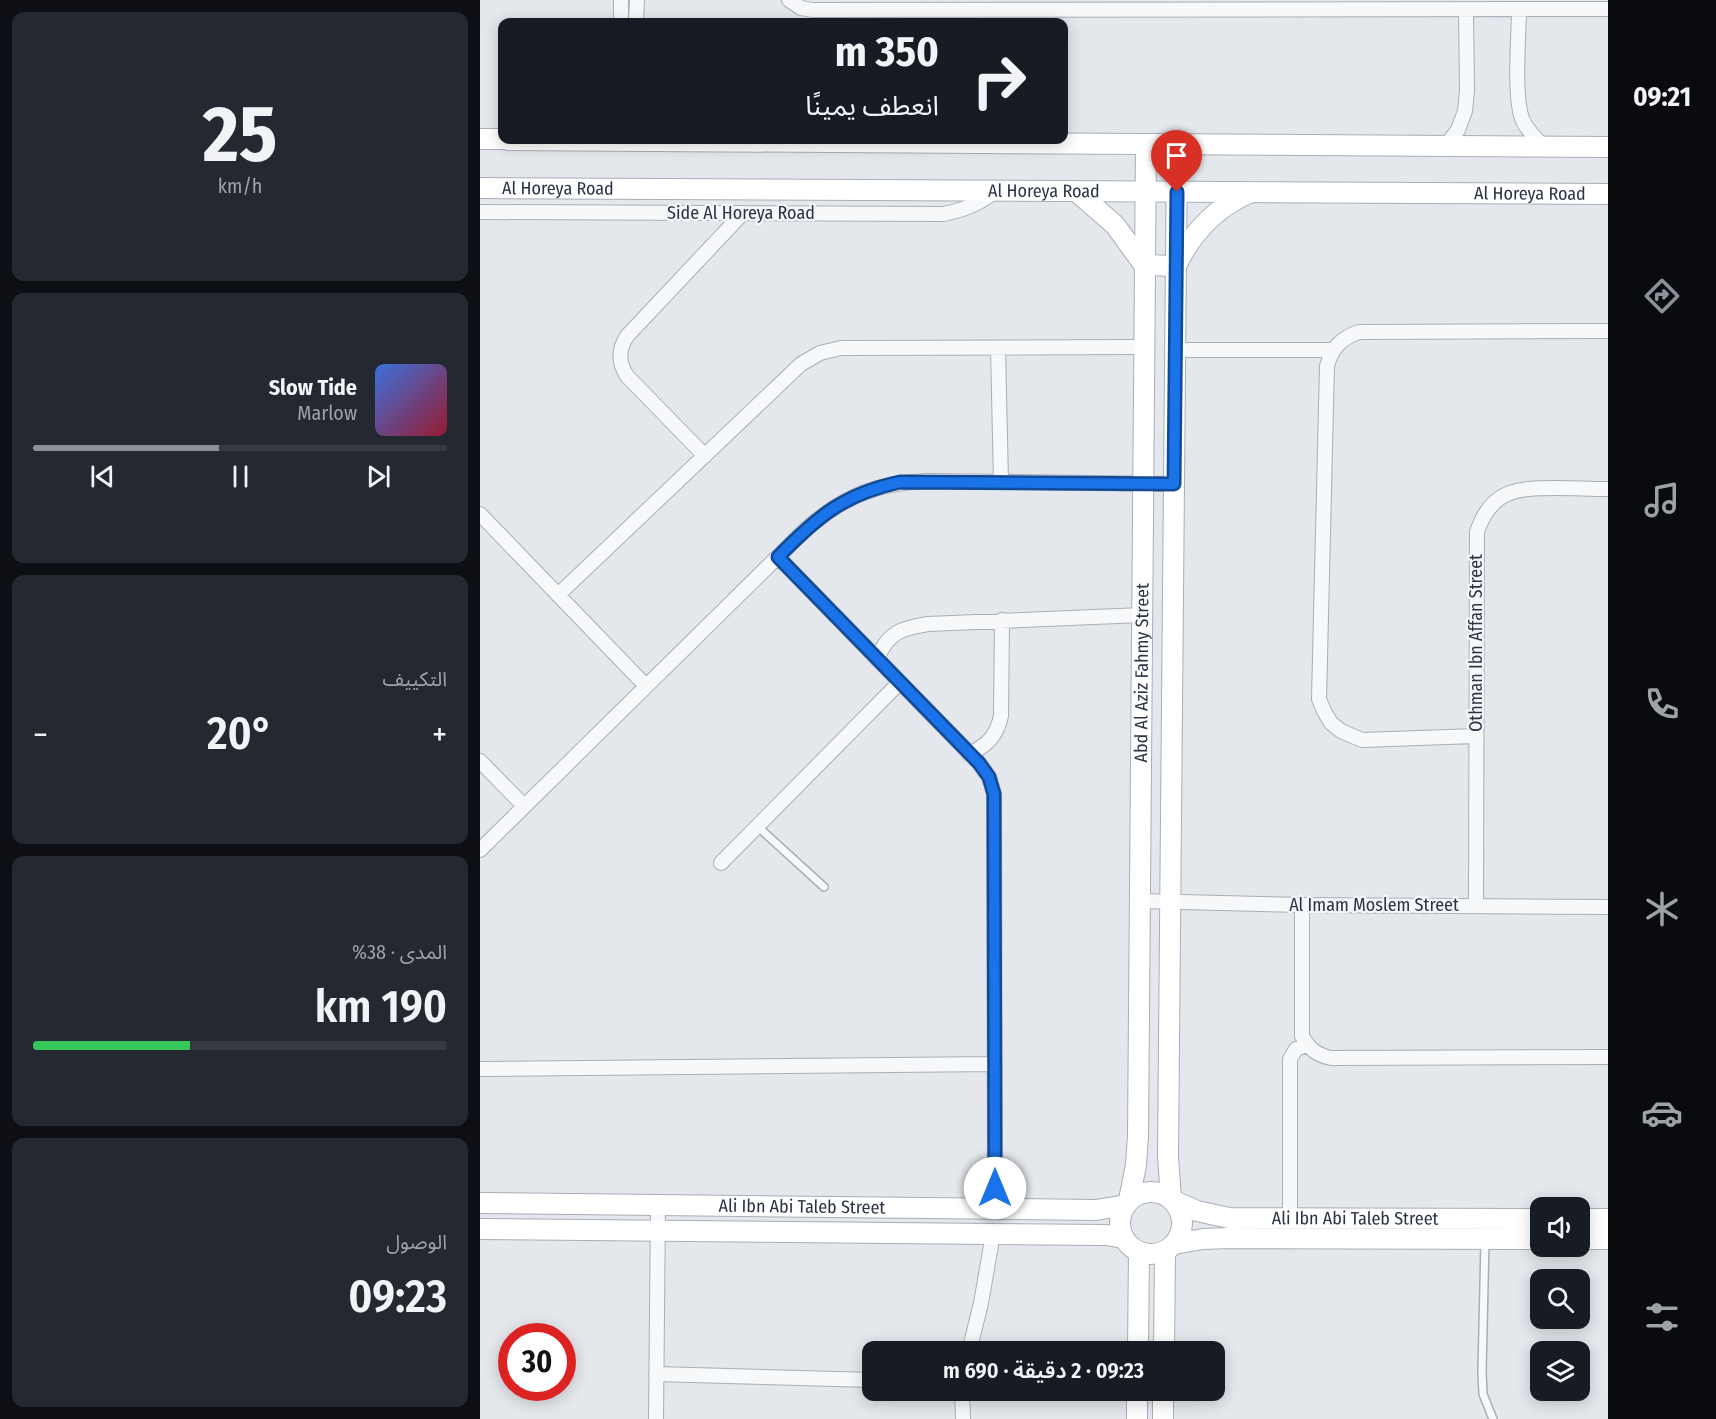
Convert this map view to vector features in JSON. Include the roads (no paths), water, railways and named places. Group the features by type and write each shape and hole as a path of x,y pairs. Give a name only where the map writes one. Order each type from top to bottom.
{"street":[{"path":"621,0 621,18"},
{"path":"636,18 637,0"},
{"path":"789,0 801,8 812,10 1383,5 1519,9 1603,6"},
{"path":"1446,145 1458,130 1466,111 1466,9"},
{"path":"1519,9 1518,103 1523,120 1531,134 1543,146"},
{"path":"480,139 498,140"},
{"path":"1068,143 1608,147"},
{"name":"Abd Al Aziz Fahmy Street","path":"1128,1203 1138,1154 1146,144"},
{"name":"Abd Al Aziz Fahmy Street","path":"1172,1200 1168,1156 1177,144"},
{"name":"Al Horeya Road","path":"480,188 1608,194"},
{"name":"Side Al Horeya Road","path":"480,212 943,214 962,210 981,202 997,190"},
{"path":"1077,192 1114,225 1144,265 1176,266 1192,237 1203,224 1225,206 1251,192"},
{"path":"705,456 627,376 622,368 620,351 627,336 743,213"},
{"path":"1476,736 1362,740 1341,732 1331,723 1319,699 1327,366 1337,344 1347,336 1359,332 1608,331"},
{"path":"558,595 801,364 820,353 841,348 1144,347"},
{"path":"998,348 1001,482"},
{"path":"1175,350 1333,350"},
{"path":"480,850 778,557 827,511 850,497 874,488 909,482 1174,484"},
{"name":"Othman Ibn Affan Street","path":"1476,906 1477,532 1482,517 1497,500 1518,489 1608,489"},
{"path":"480,514 646,686"},
{"path":"778,557 989,777 994,794 995,1209"},
{"path":"877,659 882,646 891,636 902,629 928,624 1142,615"},
{"path":"969,754 991,740 998,728 1001,716 1002,621"},
{"path":"722,863 900,682"},
{"path":"480,761 524,806"},
{"name":"Al Imam Moslem Street","path":"1140,901 1302,905 1608,907"},
{"path":"1302,905 1301,1026 1306,1045 1313,1052 1331,1058 1608,1057"},
{"path":"1290,1218 1290,1059 1296,1049 1306,1045"},
{"path":"480,1069 995,1064"},
{"path":"1138,1154 1152,1158 1168,1156"},
{"path":"1164,1341 1164,1284 1170,1248 1182,1230 1182,1222 1178,1207 1172,1200 1158,1192 1143,1193 1128,1203 1122,1211 1120,1225 1124,1238 1139,1252 1152,1254 1170,1248"},
{"name":"Ali Ibn Abi Taleb Street","path":"1172,1200 1197,1211 1229,1218 1530,1219"},
{"name":"Ali Ibn Abi Taleb Street","path":"480,1203 1108,1209 1128,1203"},
{"path":"656,1419 658,1205"},
{"path":"1083,1209 1088,1222 1083,1235"},
{"path":"1229,1218 1226,1225 1229,1238"},
{"path":"1590,1219 1608,1219"},
{"name":"Ali Ibn Abi Taleb Street","path":"480,1229 1083,1235 1124,1238"},
{"path":"972,1341 981,1304 993,1234"},
{"name":"Ali Ibn Abi Taleb Street","path":"1170,1248 1203,1239 1229,1238 1530,1239"},
{"path":"1590,1239 1608,1239"},
{"path":"1138,1341 1139,1252"},
{"path":"1139,1283 1152,1279 1164,1284"},
{"path":"656,1374 862,1380"},
{"path":"962,1401 963,1419"},
{"path":"1137,1401 1137,1419"},
{"path":"1163,1401 1163,1419"}],"lane":[{"path":"757,826 824,887"},
{"path":"1485,1239 1482,1372 1483,1394 1493,1419"}]}
